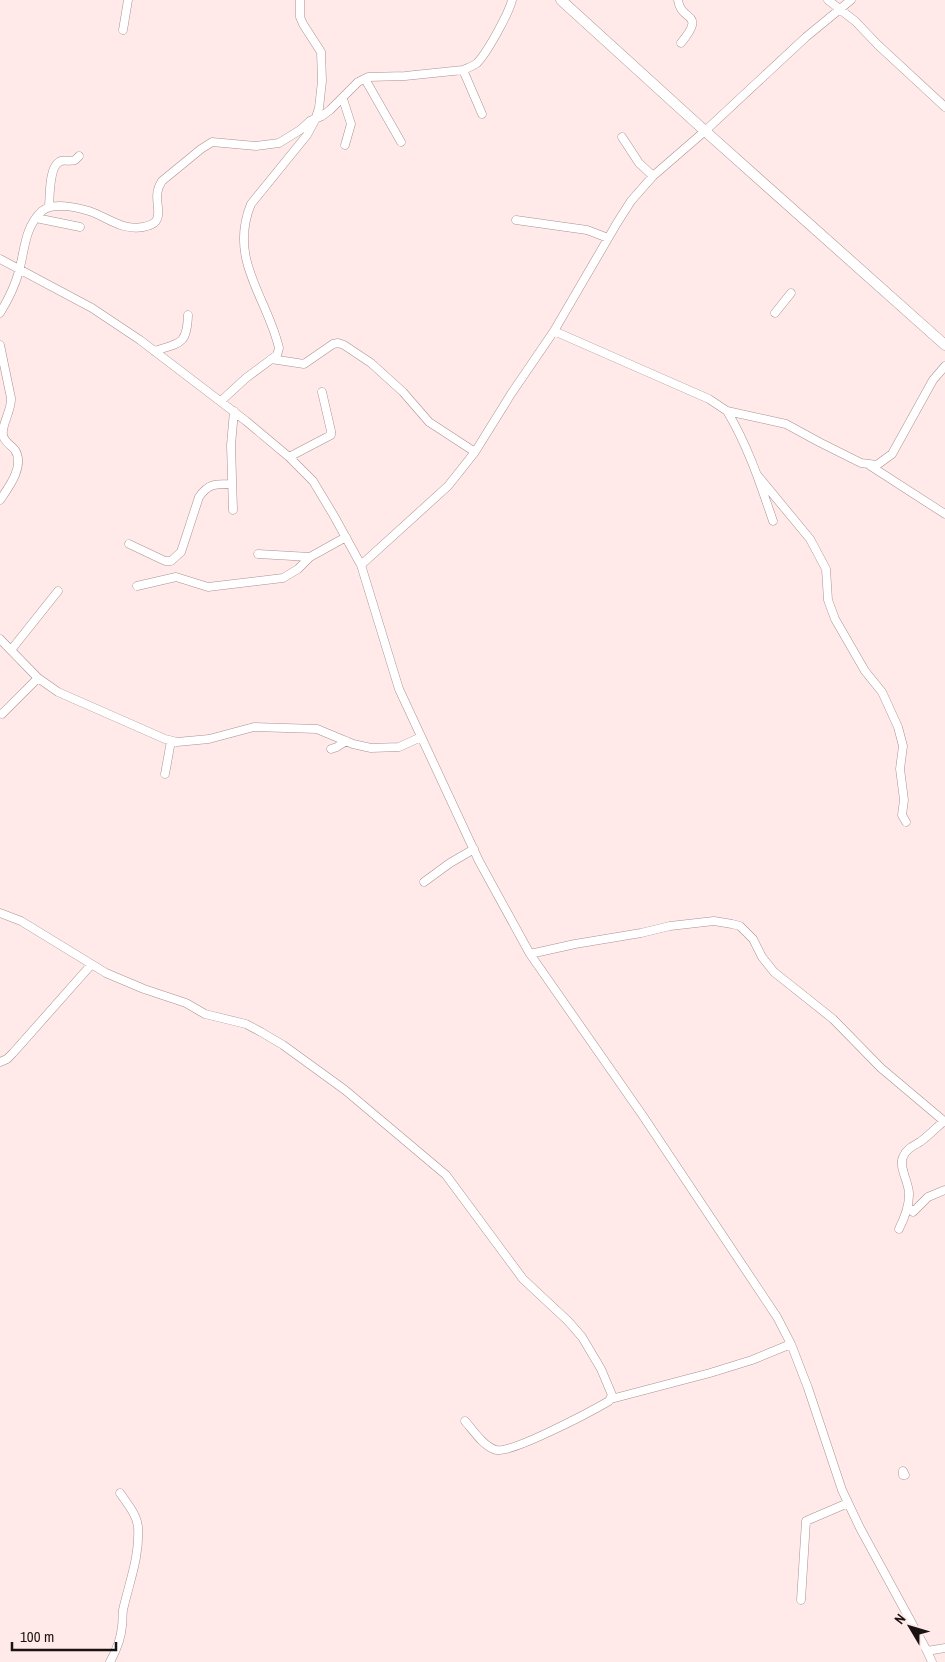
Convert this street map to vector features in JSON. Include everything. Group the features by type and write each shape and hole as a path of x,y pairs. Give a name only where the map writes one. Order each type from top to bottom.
{"main road":[{"path":"561,0 945,345"}],"street":[{"path":"122,30 128,0"},
{"path":"220,401 246,378 277,355 279,348 253,285 244,250 243,231 246,215 251,204 307,135 319,108 322,81 321,52 300,17 300,0"},
{"path":"0,313 7,302 20,270 26,237 40,212 54,205 88,210 128,227 148,226 157,220 156,198 159,185 206,144 218,142 256,146 280,143 310,121 315,120 330,110 358,82 365,79 463,70 471,67 486,52 512,0"},
{"path":"678,0 680,7 692,18 693,22 691,31 681,42"},
{"path":"828,0 841,9 945,107"},
{"path":"361,565 437,497 475,452 511,394 554,331 631,201 653,176 705,131 806,37 851,0"},
{"path":"463,70 482,114"},
{"path":"365,79 401,142"},
{"path":"343,99 351,124 345,145"},
{"path":"622,137 639,163 653,176"},
{"path":"50,206 52,174 57,163 75,160 79,156"},
{"path":"36,218 80,227"},
{"path":"516,220 587,230 608,238"},
{"path":"0,259 92,308 154,351 234,411 289,457 313,481 361,565 399,689 474,849 530,954 777,1317 791,1344 808,1388 842,1490 860,1528 932,1662"},
{"path":"775,313 791,293"},
{"path":"154,351 176,344 184,338 188,315"},
{"path":"554,331 709,399 727,411 786,424 861,463 873,466 945,514"},
{"path":"271,359 304,364 333,344 344,345 371,362 403,392 429,422 475,452"},
{"path":"0,345 11,404 3,428 3,435 18,458 12,481 0,500"},
{"path":"873,466 892,454 933,380 945,366"},
{"path":"289,457 330,435 332,431 322,392"},
{"path":"233,510 231,444 234,411"},
{"path":"727,411 742,436 773,521"},
{"path":"758,476 810,538 826,569 828,600 835,619 864,672 882,692 898,727 903,746 900,769 904,800 902,815 906,822"},
{"path":"129,544 165,561 171,561 181,552 199,497 203,491 215,484 232,484"},
{"path":"137,586 176,577 208,587 282,578 292,574 310,557 346,537"},
{"path":"258,554 310,557"},
{"path":"11,650 58,591"},
{"path":"0,639 38,678 58,692 165,740 209,739 254,727 317,729 346,741 370,748 399,747 421,737"},
{"path":"2,714 38,678"},
{"path":"165,774 171,741"},
{"path":"331,749 337,748 346,741"},
{"path":"424,882 450,863 474,849"},
{"path":"0,913 20,921 91,965 126,982 186,1003 205,1014 246,1024 283,1045 326,1076 438,1168 467,1203 523,1279 568,1321 582,1337 602,1369 611,1391 611,1398"},
{"path":"530,954 670,926 714,921 740,926 753,939 762,957 774,972 833,1019 881,1068 944,1121 921,1141 912,1146 903,1156 901,1161 902,1167 909,1186 910,1196 908,1207 899,1229"},
{"path":"0,1062 7,1059 13,1053 91,965"},
{"path":"908,1207 913,1212 928,1197 945,1190"},
{"path":"465,1421 480,1438 494,1449 508,1449 571,1422 610,1401 611,1398 710,1374 791,1344"},
{"path":"110,1662 119,1641 123,1623 123,1610 137,1550 138,1526 134,1515 120,1493"},
{"path":"801,1600 806,1521 848,1503"},
{"path":"927,1651 945,1648"}]}
